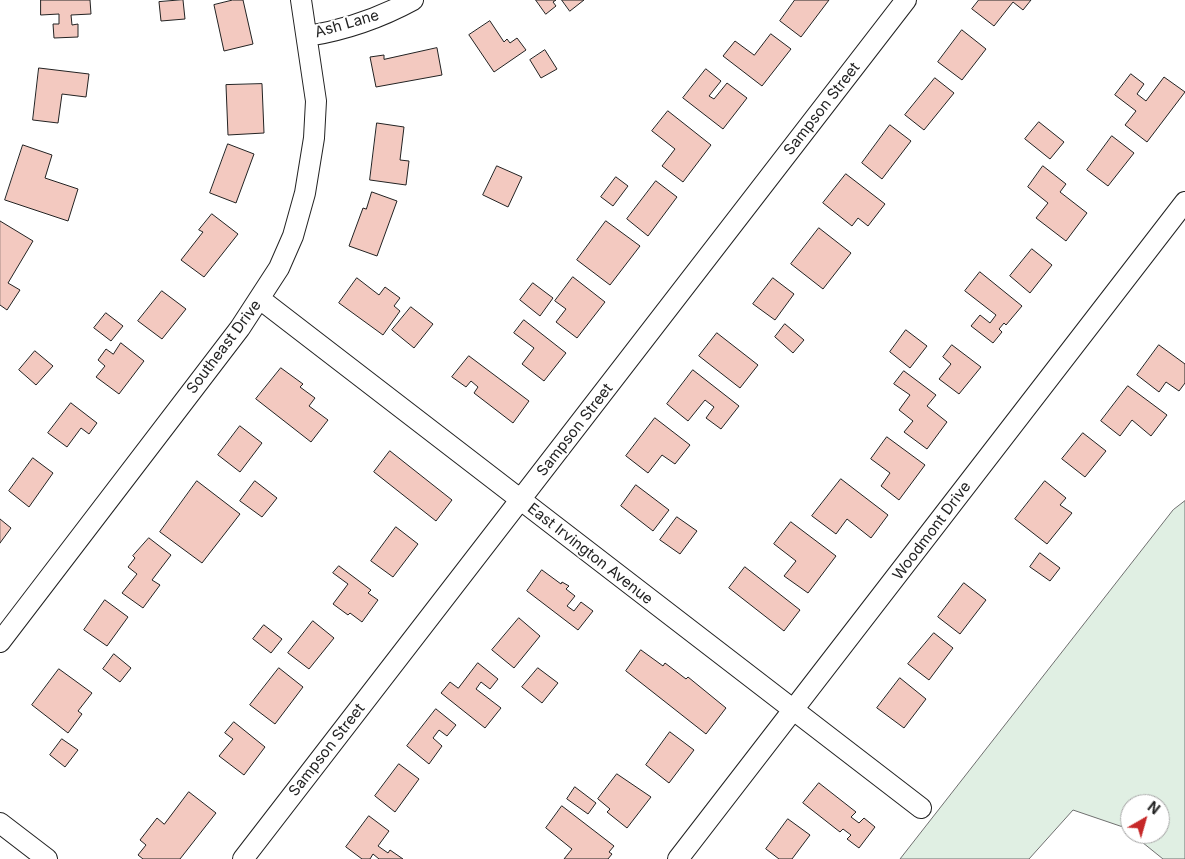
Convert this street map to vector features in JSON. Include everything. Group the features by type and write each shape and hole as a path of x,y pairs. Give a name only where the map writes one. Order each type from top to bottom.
{"street":[{"name":"Southeast Drive","path":"0,642 260,299 279,268 293,236 305,193 314,138 316,101 308,36 301,0"},
{"name":"Ash Lane","path":"308,36 356,25 393,11 413,0"},
{"name":"Sampson Street","path":"243,859 906,0"},
{"name":"Woodmont Drive","path":"678,859 1185,202"},
{"name":"East Irvington Avenue","path":"260,299 921,808"},
{"path":"0,823 47,859"}],"green space":[{"path":"1185,501 1185,859 1163,859 1144,844 1170,844 1170,794 1120,794 1120,826 1073,810 1029,859 900,859 1173,510"}],"building":[{"path":"41,0 90,0 91,14 71,15 72,25 78,24 78,37 54,38 53,24 59,24 59,14 41,15"},
{"path":"183,0 185,19 161,21 159,2"},
{"path":"233,0 243,0 253,44 224,51 214,5"},
{"path":"536,0 556,0 553,2 556,6 546,14"},
{"path":"562,0 584,0 570,11"},
{"path":"795,0 829,0 801,37 780,21"},
{"path":"979,0 1031,0 1023,10 1013,2 994,26 972,9"},
{"path":"490,21 504,42 507,39 510,43 517,38 526,50 494,72 469,35"},
{"path":"962,30 986,49 962,80 938,62"},
{"path":"771,34 791,49 762,86 723,56 735,41 754,55"},
{"path":"437,48 442,75 376,87 370,57 384,55 384,59"},
{"path":"545,50 557,69 541,78 530,60"},
{"path":"39,68 89,74 86,97 62,94 58,123 33,120"},
{"path":"706,69 721,81 709,96 714,99 727,83 747,98 723,129 683,98"},
{"path":"1131,74 1144,84 1137,94 1146,101 1164,77 1185,92 1147,142 1125,125 1136,111 1115,95"},
{"path":"935,78 954,93 924,130 905,115"},
{"path":"262,84 264,133 228,135 226,85"},
{"path":"668,111 711,145 683,182 662,166 675,149 652,131"},
{"path":"1039,122 1064,142 1050,159 1025,139"},
{"path":"377,123 404,127 400,160 409,161 406,185 370,180"},
{"path":"890,125 911,141 882,179 862,163"},
{"path":"1112,136 1134,153 1108,186 1087,170"},
{"path":"228,144 254,154 236,203 210,193"},
{"path":"23,145 52,155 45,178 78,189 68,221 5,200"},
{"path":"497,166 522,177 508,207 483,195"},
{"path":"1043,166 1066,184 1060,192 1087,213 1066,241 1036,218 1048,203 1028,187"},
{"path":"846,174 885,204 868,226 858,218 852,226 823,203"},
{"path":"616,177 628,186 613,206 601,197"},
{"path":"656,181 677,197 648,236 627,219"},
{"path":"372,192 397,201 377,256 349,246 363,208 366,209"},
{"path":"212,214 238,234 204,277 181,260 203,232 199,230"},
{"path":"0,221 33,241 8,283 20,290 7,310 0,305"},
{"path":"606,221 640,246 610,285 577,260"},
{"path":"819,228 851,253 823,289 791,264"},
{"path":"1032,249 1052,265 1030,293 1010,276"},
{"path":"980,272 1022,306 1006,325 1004,323 999,329 1002,332 993,343 971,326 980,315 990,323 996,315 965,291"},
{"path":"573,277 605,302 577,338 556,322 566,309 555,301"},
{"path":"357,278 379,295 385,287 400,298 394,306 400,311 383,335 339,303"},
{"path":"773,278 794,294 775,320 753,304"},
{"path":"533,283 553,298 540,316 520,300"},
{"path":"162,291 186,309 162,339 138,321"},
{"path":"411,307 433,324 414,348 392,330"},
{"path":"106,313 123,326 111,341 94,328"},
{"path":"524,320 566,353 544,381 522,364 534,348 514,333"},
{"path":"785,324 804,340 793,353 775,337"},
{"path":"906,330 927,346 910,368 890,352"},
{"path":"717,333 758,365 740,388 699,356"},
{"path":"121,343 144,361 119,394 96,377 105,366 98,360 106,349 113,354"},
{"path":"952,345 981,367 959,394 939,379 951,364 943,357"},
{"path":"1159,345 1185,364 1185,383 1179,391 1166,382 1159,392 1137,375"},
{"path":"35,351 53,366 36,385 19,370"},
{"path":"469,356 529,401 513,423 474,393 478,387 471,381 466,387 452,377"},
{"path":"281,368 303,384 300,387 315,398 309,406 328,420 311,442 256,399"},
{"path":"693,370 739,406 721,429 706,418 714,407 705,400 688,421 667,404"},
{"path":"904,371 936,395 927,406 947,422 927,449 904,432 913,421 899,410 910,395 894,384"},
{"path":"1128,386 1167,415 1151,436 1132,420 1120,436 1101,421"},
{"path":"71,403 97,423 89,434 81,428 67,447 48,433"},
{"path":"655,418 690,445 675,464 662,455 648,473 626,456"},
{"path":"240,426 262,443 240,472 218,455"},
{"path":"1083,433 1106,451 1085,477 1062,459"},
{"path":"887,437 925,465 899,500 881,486 890,473 871,459"},
{"path":"390,451 452,500 436,521 374,472"},
{"path":"33,458 53,473 29,507 9,491"},
{"path":"841,479 888,515 871,538 847,519 836,534 812,516"},
{"path":"197,481 240,514 202,563 160,532"},
{"path":"255,481 277,498 262,517 240,501"},
{"path":"1045,481 1066,498 1060,505 1072,513 1047,544 1015,519"},
{"path":"636,485 669,510 653,531 621,506"},
{"path":"677,517 697,531 680,554 660,540"},
{"path":"0,519 11,528 0,543"},
{"path":"791,522 836,556 808,593 784,576 796,561 774,544"},
{"path":"396,527 418,544 393,577 371,561"},
{"path":"149,538 171,555 152,580 160,585 143,608 122,593 137,574 128,567 135,558 133,556"},
{"path":"1040,553 1060,568 1050,581 1030,567"},
{"path":"339,566 371,590 368,593 378,600 362,622 333,604 348,584 333,573"},
{"path":"745,567 800,610 784,631 729,588"},
{"path":"542,570 561,584 562,582 569,586 566,589 575,596 567,606 574,611 581,602 593,611 578,630 527,591"},
{"path":"964,583 986,600 960,634 938,617"},
{"path":"105,600 128,617 107,646 84,630"},
{"path":"519,618 540,636 514,668 492,650"},
{"path":"313,621 334,638 309,669 288,653"},
{"path":"264,625 282,639 271,653 253,639"},
{"path":"934,633 953,648 929,680 908,664"},
{"path":"641,650 663,666 665,663 686,679 688,677 726,708 706,734 626,671"},
{"path":"114,654 131,668 120,682 103,669"},
{"path":"478,663 498,679 490,689 481,682 476,689 501,708 485,728 441,693 450,682 458,688"},
{"path":"279,668 303,687 275,724 250,705"},
{"path":"538,668 558,683 542,703 522,687"},
{"path":"59,669 92,693 78,711 82,714 68,733 32,705"},
{"path":"900,678 926,699 904,728 877,708"},
{"path":"436,709 456,725 447,736 439,730 433,738 442,746 429,764 407,746"},
{"path":"234,722 265,747 244,775 219,756 233,739 225,733"},
{"path":"670,732 694,750 669,783 646,765"},
{"path":"62,739 78,750 65,767 50,755"},
{"path":"399,764 419,779 395,812 375,796"},
{"path":"617,774 651,797 627,828 607,812 610,809 598,799"},
{"path":"819,783 856,812 851,817 859,823 864,818 875,827 859,848 847,839 851,835 843,829 840,832 803,803"},
{"path":"575,787 596,803 588,814 567,799"},
{"path":"189,792 216,813 180,859 143,859 138,855 146,845 140,840 157,818 164,824"},
{"path":"562,806 614,846 609,852 612,854 608,859 564,859 572,849 546,828"},
{"path":"369,816 389,831 378,846 388,853 390,850 403,859 379,859 373,854 370,859 362,859 346,847"},
{"path":"788,819 810,835 792,859 779,859 766,849"}]}
